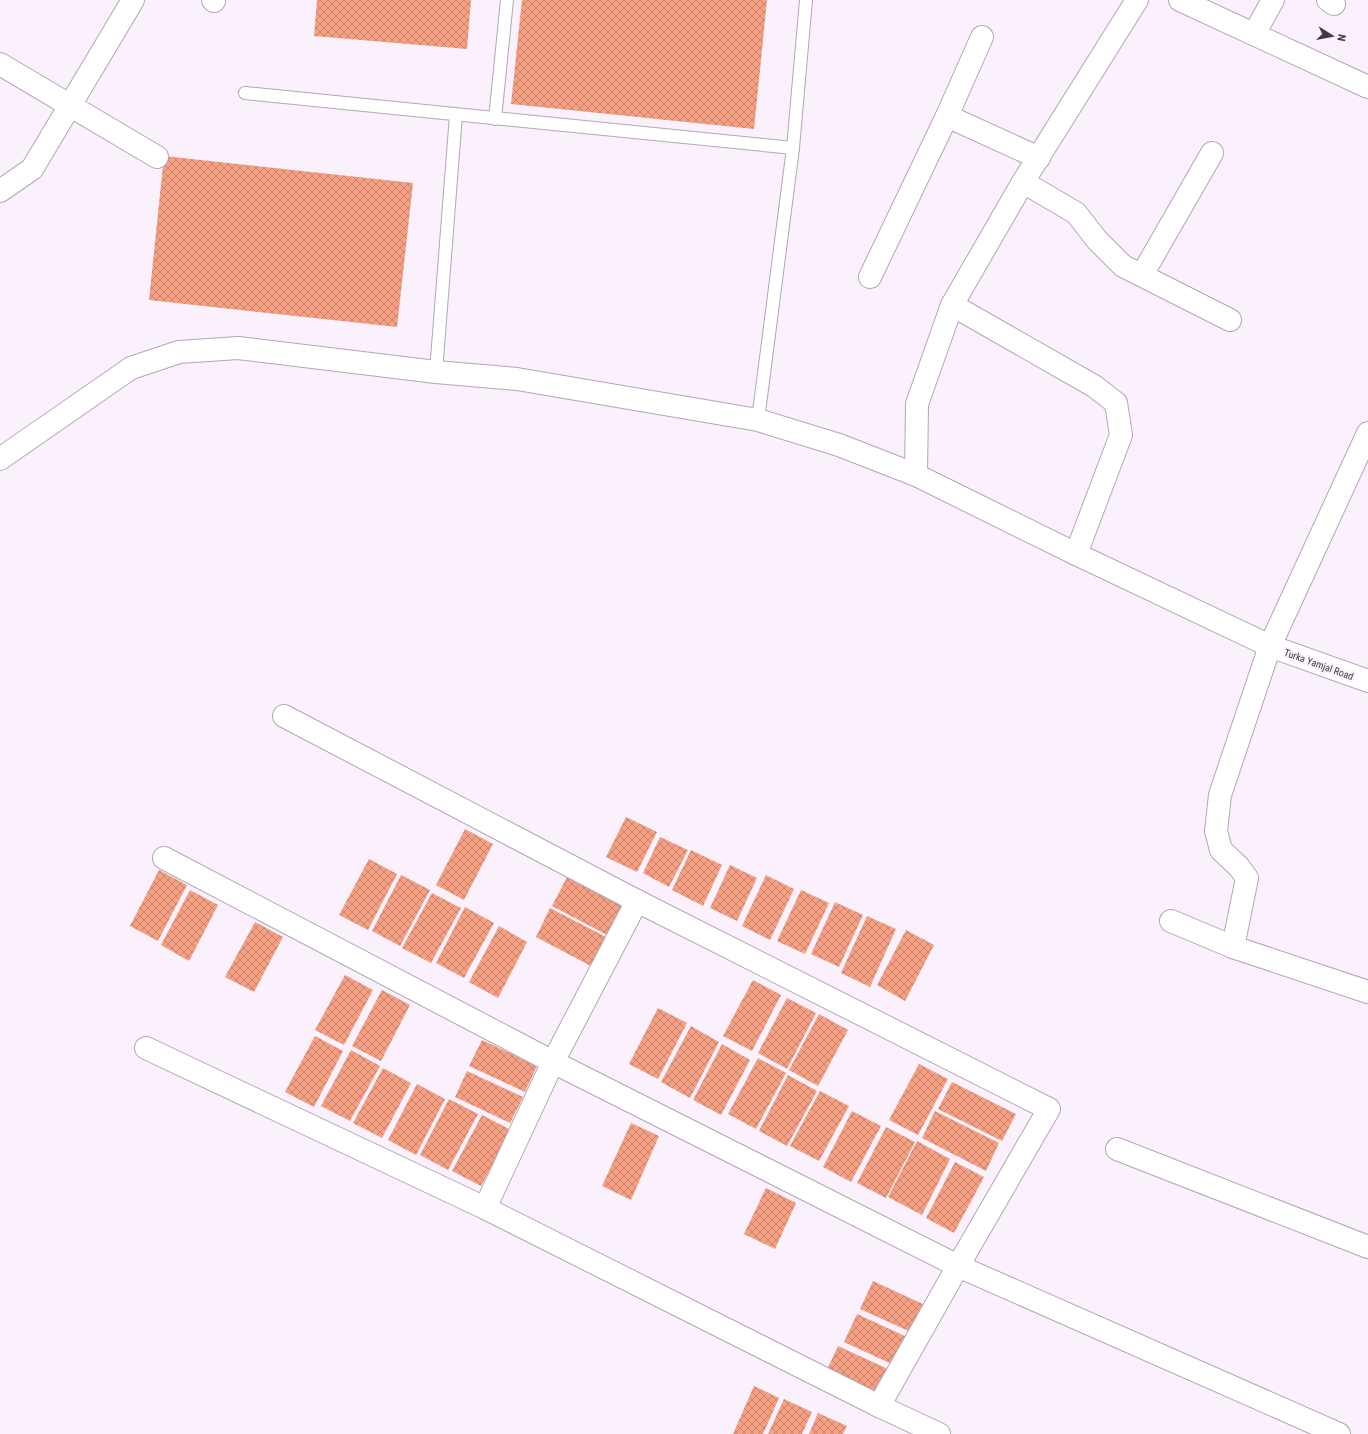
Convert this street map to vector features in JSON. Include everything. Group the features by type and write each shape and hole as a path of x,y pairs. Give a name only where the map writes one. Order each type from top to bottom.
{"street":[{"path":"0,191 32,169 133,0"},
{"path":"916,475 917,404 952,305 1023,182 1137,0"},
{"path":"1180,0 1368,87"},
{"path":"1254,34 1273,0"},
{"path":"870,277 947,116 982,37"},
{"path":"0,64 157,157"},
{"path":"947,116 1039,158"},
{"path":"1142,275 1212,153"},
{"path":"1023,182 1076,213 1097,240 1123,266 1230,320"},
{"path":"952,305 1094,386 1116,403 1121,435 1076,554"},
{"name":"Turka Yamjal Road","path":"0,459 131,368 179,352 238,348 436,372 517,379 758,420 839,445 916,475 1076,554 1270,646 1368,682"},
{"path":"1233,946 1247,878 1240,867 1221,850 1216,831 1220,795 1270,646 1368,433"},
{"path":"284,716 637,901 1049,1109 879,1406"},
{"path":"164,858 553,1062 958,1266 1312,1429 1339,1434"},
{"path":"486,1208 553,1062 637,901"},
{"path":"1171,921 1233,946 1368,992"},
{"path":"146,1048 486,1208 879,1406 939,1434"},
{"path":"1117,1148 1368,1247"}],"lane":[{"path":"495,119 507,0"},
{"path":"758,420 793,148 806,0"},
{"path":"245,93 793,148"},
{"path":"436,372 456,115"}],"building":[{"path":"317,0 471,0 467,49 314,36"},
{"path":"522,0 767,0 754,129 511,104"},
{"path":"164,156 413,183 397,327 149,300"},
{"path":"626,817 657,832 637,872 606,857"},
{"path":"465,829 493,844 464,900 436,885"},
{"path":"660,837 688,850 669,887 643,873"},
{"path":"691,850 722,865 703,906 672,890"},
{"path":"369,859 397,874 368,930 339,915"},
{"path":"730,865 757,878 737,921 710,908"},
{"path":"159,870 187,885 158,941 130,926"},
{"path":"401,875 430,890 400,946 372,931"},
{"path":"766,875 794,889 770,940 742,926"},
{"path":"567,877 622,906 607,935 552,906"},
{"path":"190,890 218,905 189,961 161,945"},
{"path":"801,890 829,903 805,954 777,941"},
{"path":"432,893 461,908 431,963 402,948"},
{"path":"835,902 863,915 839,967 811,954"},
{"path":"465,907 494,923 464,978 436,963"},
{"path":"550,908 606,937 591,966 536,937"},
{"path":"867,916 896,929 870,987 841,973"},
{"path":"255,922 283,937 254,992 225,977"},
{"path":"499,926 527,942 498,998 469,982"},
{"path":"906,930 934,945 905,1001 877,985"},
{"path":"345,975 373,990 344,1045 315,1030"},
{"path":"753,980 781,995 752,1051 723,1036"},
{"path":"382,990 410,1005 381,1061 352,1046"},
{"path":"787,998 816,1013 787,1069 758,1053"},
{"path":"658,1008 687,1023 658,1079 629,1064"},
{"path":"819,1014 848,1030 818,1086 789,1070"},
{"path":"691,1026 719,1042 690,1098 661,1082"},
{"path":"315,1036 343,1051 314,1107 285,1092"},
{"path":"482,1040 537,1066 525,1092 469,1066"},
{"path":"722,1044 750,1060 721,1115 693,1100"},
{"path":"351,1050 380,1066 350,1121 321,1106"},
{"path":"758,1058 786,1073 756,1129 728,1114"},
{"path":"919,1064 948,1079 918,1135 889,1120"},
{"path":"383,1068 411,1083 382,1138 353,1123"},
{"path":"467,1071 523,1097 510,1123 455,1097"},
{"path":"788,1075 817,1091 787,1146 759,1131"},
{"path":"952,1082 1016,1114 1002,1141 938,1109"},
{"path":"417,1084 445,1099 416,1155 388,1140"},
{"path":"820,1091 849,1106 819,1161 790,1146"},
{"path":"449,1099 478,1114 448,1170 420,1155"},
{"path":"852,1111 881,1126 851,1182 823,1167"},
{"path":"935,1111 999,1143 986,1171 922,1138"},
{"path":"482,1115 511,1130 481,1186 452,1171"},
{"path":"631,1123 659,1136 631,1200 602,1186"},
{"path":"886,1127 915,1142 886,1198 857,1183"},
{"path":"917,1141 950,1159 922,1215 888,1197"},
{"path":"955,1162 984,1177 954,1233 926,1218"},
{"path":"766,1188 796,1203 775,1249 744,1234"},
{"path":"873,1281 925,1305 913,1333 860,1309"},
{"path":"857,1314 909,1338 896,1366 844,1342"},
{"path":"838,1346 890,1370 878,1398 825,1374"},
{"path":"754,1386 779,1398 763,1434 733,1434"},
{"path":"784,1399 812,1412 802,1434 768,1434"},
{"path":"818,1413 847,1426 843,1434 809,1434"}]}
